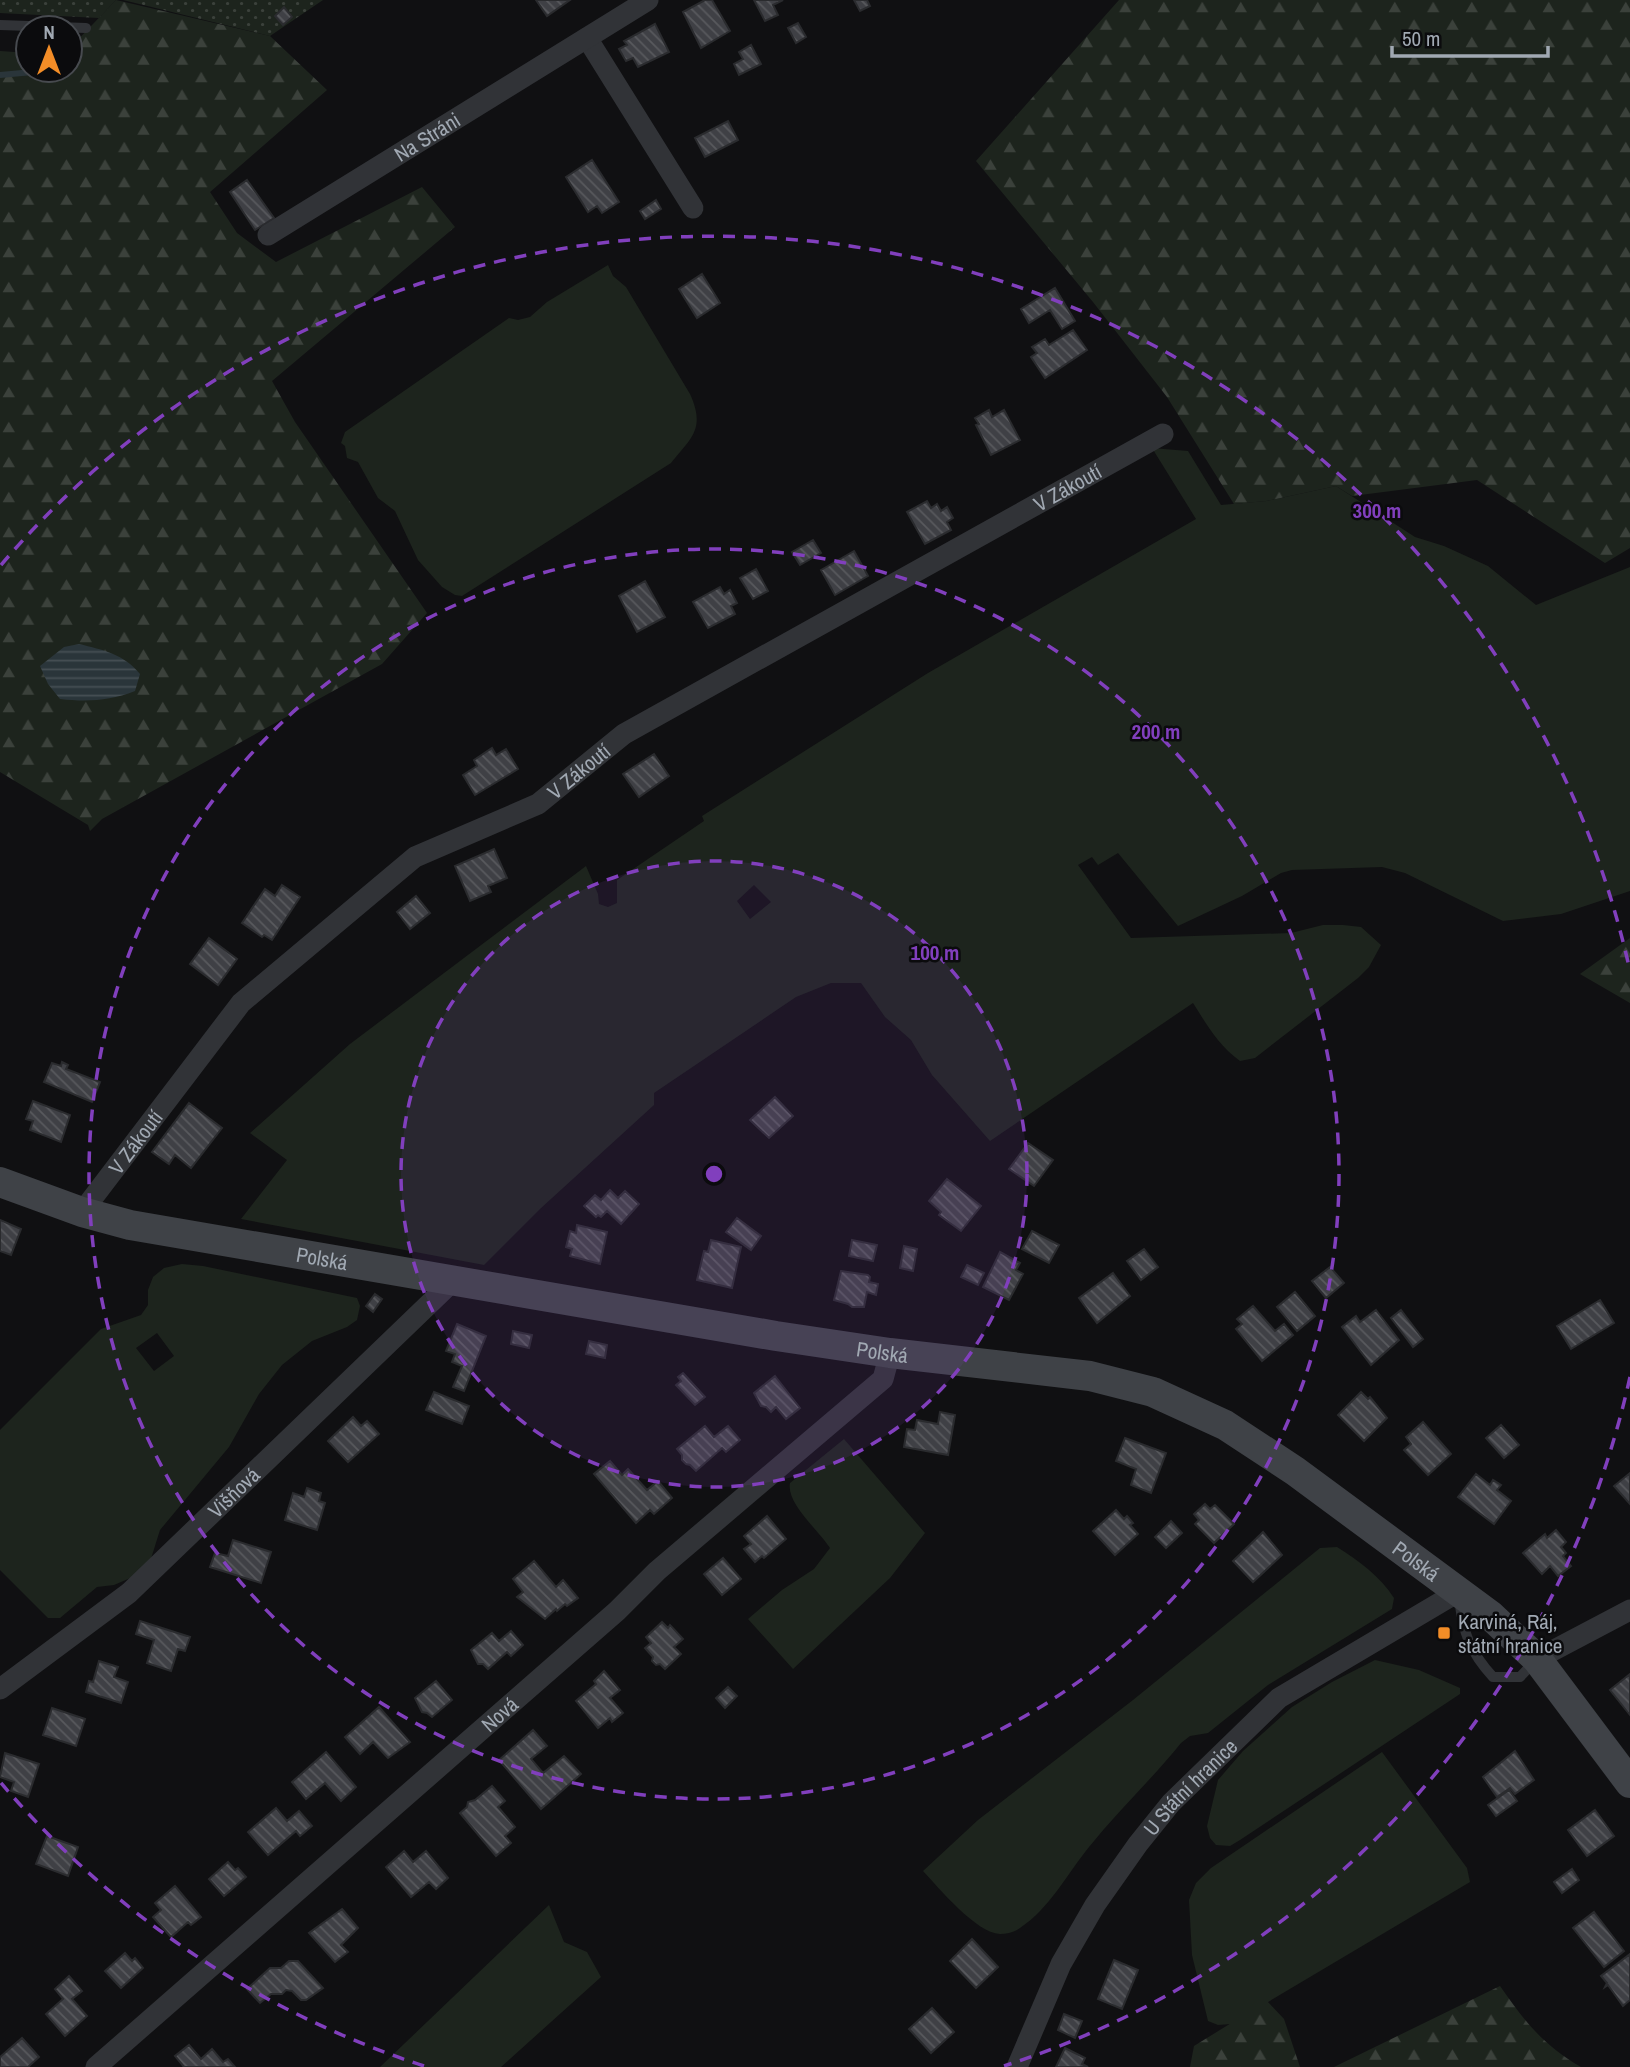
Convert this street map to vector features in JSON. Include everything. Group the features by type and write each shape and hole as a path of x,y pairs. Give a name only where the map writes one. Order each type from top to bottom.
{"street":[{"name":"Na Stráni","path":"268,235 648,0"},
{"path":"587,38 693,208"},
{"name":"V Zákoutí","path":"82,1212 241,1003 415,857 538,804 624,734 1163,434"},
{"name":"Polská","path":"0,1182 82,1212 130,1225 776,1336 890,1353 1090,1376 1153,1392 1226,1424 1295,1471 1490,1615 1537,1659 1630,1783"},
{"name":"Višňová","path":"0,1689 129,1593 454,1280"},
{"name":"Nová","path":"96,2067 617,1611 657,1571 883,1379 890,1353"},
{"name":"U Státní hranice","path":"1017,2067 1061,1964 1096,1905 1171,1802 1279,1698 1458,1592"},
{"path":"1537,1659 1630,1610"}],"lane":[{"path":"0,25 86,28"},
{"path":"1458,1592 1462,1622 1475,1658 1493,1677 1520,1677 1537,1659"}],"green space":[{"path":"0,0 116,0 99,18 84,17 84,14 0,13"},
{"path":"116,0 270,36 327,90 210,192 237,233 276,262 422,187 455,227 272,381 295,422 427,613 382,664 102,819 90,831 88,825 0,772 0,51 14,52 14,84 84,84 84,33"},
{"path":"123,0 323,0 270,36"},
{"path":"1119,0 1630,0 1630,548 1605,563 1477,480 1352,496 1336,486 1266,501 1234,504 1167,397 1093,302 976,161"},
{"path":"608,265 613,276 626,287 690,394 697,416 694,432 671,463 462,596 455,595 442,587 418,560 395,511 378,498 358,462 347,458 345,446 341,443 345,432 509,318 518,320 530,317 547,302"},
{"path":"1152,448 1188,451 1221,505 1266,501 1336,486 1415,537 1444,546 1488,566 1536,605 1630,567 1630,891 1561,914 1503,921 1405,873 1382,867 1292,870 1281,873 1242,896 1178,926 1118,853 1098,865 1092,857 1078,865 1131,938 1291,933 1323,925 1343,925 1361,927 1381,945 1369,967 1358,978 1255,1058 1240,1061 1232,1055 1213,1034 1193,1003 990,1141 932,1075 911,1040 885,1017 861,983 831,983 796,997 654,1093 654,1105 540,1209 484,1265 241,1219 287,1160 250,1133 350,1044 586,866 598,894 599,904 608,907 617,903 617,880 704,821 702,816 928,673 1196,519","holes":["754,885 771,902 750,919 737,901"]},
{"path":"1630,938 1630,1003 1580,974"},
{"path":"182,1264 203,1266 357,1298 360,1306 357,1320 347,1327 312,1341 282,1365 259,1394 229,1447 160,1530 149,1565 135,1576 114,1585 97,1587 60,1618 48,1618 0,1570 0,1430 101,1329 141,1315 148,1305 148,1290 153,1277 164,1268","holes":["157,1333 174,1356 154,1371 136,1348"]},
{"path":"844,1439 925,1533 890,1578 793,1669 748,1619 782,1590 814,1569 830,1548 798,1508 790,1491 790,1483"},
{"path":"1337,1547 1376,1576 1394,1598 1392,1609 1268,1685 1208,1733 1190,1736 1181,1743 1100,1834 1049,1901 1031,1920 1010,1933 990,1932 958,1909 923,1871 978,1820 1133,1700 1320,1548"},
{"path":"1375,1660 1419,1670 1460,1688 1460,1694 1240,1840 1230,1846 1216,1845 1210,1838 1207,1826 1218,1780 1243,1751 1292,1707"},
{"path":"1382,1752 1467,1868 1470,1882 1231,2024 1218,2025 1208,2021 1192,1955 1189,1900 1196,1883 1211,1868"},
{"path":"549,1905 564,1942 587,1952 601,1977 501,2067 380,2067"},
{"path":"1500,1986 1536,2032 1581,2067 1334,2067"},
{"path":"1267,2001 1284,2019 1300,2067 1190,2067 1194,2046"}],"shaded area":[{"path":"79,644 112,654 134,667 140,674 135,691 98,700 60,699 48,684 40,666 64,647"}],"building":[{"path":"536,0 570,0 547,16"},
{"path":"705,0 712,0 730,31 701,48 683,12"},
{"path":"754,0 783,0 773,5 778,15 765,21"},
{"path":"854,0 867,0 870,6 860,11"},
{"path":"284,7 292,17 283,25 275,16"},
{"path":"798,23 806,37 796,43 788,28"},
{"path":"655,24 669,52 638,67 633,58 626,61 619,49 627,45 624,41"},
{"path":"751,45 761,64 739,75 734,64 743,59 739,52"},
{"path":"728,121 738,140 705,157 695,138"},
{"path":"592,160 619,202 602,213 597,206 588,212 566,177"},
{"path":"247,180 274,218 255,230 230,192"},
{"path":"656,200 661,209 645,219 640,211"},
{"path":"702,274 720,303 697,318 679,289"},
{"path":"1055,288 1075,321 1062,329 1050,310 1029,323 1021,309"},
{"path":"1073,330 1087,350 1045,378 1031,357 1037,353 1032,347 1045,339 1049,345"},
{"path":"989,410 992,417 1004,410 1020,440 991,455 975,418"},
{"path":"927,501 931,508 937,504 941,511 947,507 953,518 947,522 951,530 925,544 907,512"},
{"path":"813,540 821,553 800,565 792,552"},
{"path":"854,551 868,576 835,595 821,570"},
{"path":"756,569 768,591 753,599 740,578"},
{"path":"645,581 665,617 637,632 619,596"},
{"path":"720,587 724,594 730,590 737,603 731,606 735,614 708,628 693,602"},
{"path":"492,748 496,755 506,749 518,769 475,795 463,775 477,766 474,760"},
{"path":"654,754 669,776 639,797 623,774"},
{"path":"494,849 507,878 488,886 491,892 470,901 455,866"},
{"path":"282,885 300,897 272,940 264,935 262,937 242,923 265,889 275,896"},
{"path":"416,896 430,913 410,929 397,912"},
{"path":"209,938 237,959 218,985 190,964"},
{"path":"62,1062 68,1065 66,1069 100,1082 92,1102 44,1082 52,1063 61,1066"},
{"path":"775,1097 793,1116 769,1138 750,1120"},
{"path":"33,1101 70,1115 61,1142 30,1130 33,1121 26,1119"},
{"path":"189,1103 222,1128 191,1168 175,1155 169,1164 152,1152"},
{"path":"1028,1143 1053,1160 1034,1186 1009,1169"},
{"path":"947,1179 981,1206 961,1231 939,1215 941,1212 929,1201"},
{"path":"610,1190 618,1198 625,1191 639,1204 621,1224 607,1211 601,1217 596,1217 584,1206 595,1195 601,1200"},
{"path":"737,1218 761,1236 751,1250 726,1232"},
{"path":"0,1220 21,1229 11,1255 0,1251"},
{"path":"577,1225 607,1232 600,1264 570,1256 572,1249 566,1247 570,1231 576,1233"},
{"path":"1032,1231 1059,1245 1049,1263 1022,1249"},
{"path":"711,1240 741,1247 732,1288 697,1280 704,1251 708,1252"},
{"path":"852,1240 877,1245 873,1261 849,1256"},
{"path":"904,1246 917,1249 913,1271 900,1268"},
{"path":"1144,1249 1158,1267 1141,1280 1127,1261"},
{"path":"1000,1252 1020,1263 1016,1270 1023,1274 1009,1300 983,1287"},
{"path":"967,1265 984,1273 978,1285 961,1277"},
{"path":"1330,1267 1344,1283 1326,1298 1312,1281"},
{"path":"841,1271 868,1275 869,1282 878,1284 876,1295 867,1292 864,1307 852,1307 834,1300"},
{"path":"1113,1273 1130,1296 1097,1323 1079,1298"},
{"path":"1295,1292 1315,1316 1297,1331 1277,1307"},
{"path":"375,1294 382,1299 373,1312 366,1306"},
{"path":"1600,1300 1614,1323 1571,1349 1557,1326"},
{"path":"1253,1306 1275,1331 1284,1324 1293,1335 1262,1361 1236,1329 1242,1324 1237,1319"},
{"path":"1376,1310 1399,1340 1371,1365 1342,1327 1356,1316 1360,1322"},
{"path":"1401,1310 1423,1339 1413,1347 1391,1318"},
{"path":"457,1324 486,1336 464,1391 453,1387 462,1366 452,1362 455,1354 446,1351"},
{"path":"513,1331 532,1335 529,1348 511,1344"},
{"path":"589,1341 607,1345 605,1358 586,1354"},
{"path":"683,1373 705,1397 695,1405 676,1385 681,1381 678,1377"},
{"path":"775,1376 800,1408 786,1419 776,1407 771,1412 761,1406 754,1393"},
{"path":"434,1392 469,1406 462,1424 426,1410"},
{"path":"1361,1392 1368,1399 1370,1397 1387,1418 1364,1441 1338,1415"},
{"path":"940,1412 955,1415 948,1455 904,1447 907,1429 915,1430 917,1420 938,1424"},
{"path":"353,1417 361,1426 367,1421 379,1434 348,1462 328,1441"},
{"path":"1423,1422 1451,1454 1428,1475 1404,1450 1411,1444 1406,1437"},
{"path":"1501,1425 1519,1445 1504,1458 1486,1438"},
{"path":"705,1426 714,1437 728,1426 740,1440 726,1452 722,1448 696,1471 682,1460 677,1449"},
{"path":"1125,1438 1166,1453 1151,1493 1131,1485 1136,1469 1116,1461"},
{"path":"610,1461 622,1475 628,1469 647,1490 658,1481 672,1498 654,1514 650,1510 636,1523 594,1474"},
{"path":"1630,1473 1630,1504 1614,1486"},
{"path":"1476,1474 1490,1485 1493,1480 1501,1485 1497,1490 1511,1501 1494,1524 1458,1497"},
{"path":"307,1488 321,1493 319,1501 325,1503 317,1530 285,1520 293,1493 304,1497"},
{"path":"1205,1504 1210,1509 1215,1505 1234,1524 1214,1543 1195,1524 1199,1520 1194,1514"},
{"path":"1116,1510 1124,1519 1127,1516 1133,1523 1130,1525 1138,1534 1115,1555 1093,1531"},
{"path":"767,1516 786,1539 764,1558 762,1556 755,1562 744,1549 751,1544 744,1536"},
{"path":"1171,1521 1182,1533 1166,1548 1155,1537"},
{"path":"1556,1530 1566,1542 1561,1547 1566,1553 1563,1556 1571,1566 1558,1576 1550,1566 1542,1574 1523,1553 1545,1534 1547,1538"},
{"path":"1263,1532 1282,1555 1253,1582 1233,1561"},
{"path":"233,1540 271,1552 261,1583 210,1567 215,1553 228,1556"},
{"path":"723,1558 741,1579 722,1595 704,1574"},
{"path":"534,1561 556,1587 563,1580 578,1598 557,1611 556,1609 545,1619 517,1597 523,1592 513,1579"},
{"path":"140,1621 190,1637 185,1651 178,1649 171,1671 147,1663 154,1640 136,1634"},
{"path":"662,1622 668,1628 670,1625 683,1639 674,1647 681,1654 665,1669 652,1661 653,1657 645,1648 651,1643 646,1637"},
{"path":"511,1631 523,1645 511,1656 507,1652 488,1669 483,1664 478,1664 471,1650 492,1633 499,1641"},
{"path":"99,1661 118,1667 114,1677 128,1682 121,1703 86,1692 89,1681 93,1682"},
{"path":"604,1671 620,1690 610,1698 623,1713 612,1722 610,1718 598,1728 576,1701 596,1684 594,1681"},
{"path":"1630,1674 1630,1715 1610,1690"},
{"path":"436,1681 452,1700 432,1717 422,1712 415,1698"},
{"path":"728,1687 737,1696 725,1708 716,1698"},
{"path":"379,1707 410,1742 388,1758 373,1742 360,1754 345,1737"},
{"path":"52,1708 85,1719 76,1746 43,1735"},
{"path":"533,1730 547,1746 531,1759 543,1773 564,1756 581,1774 541,1809 499,1760"},
{"path":"1515,1751 1534,1780 1515,1794 1510,1788 1497,1797 1483,1777"},
{"path":"326,1752 356,1787 341,1801 325,1783 306,1799 292,1782"},
{"path":"5,1753 39,1764 28,1797 11,1791 14,1782 0,1777"},
{"path":"492,1786 505,1801 498,1807 515,1827 505,1836 511,1843 496,1856 460,1813 467,1807 468,1802 475,1800"},
{"path":"1509,1790 1517,1801 1496,1816 1488,1805"},
{"path":"276,1808 287,1821 299,1811 312,1826 300,1836 296,1831 268,1855 248,1832"},
{"path":"1595,1810 1614,1836 1587,1856 1568,1830"},
{"path":"47,1836 78,1847 68,1876 36,1864"},
{"path":"404,1851 413,1862 426,1851 448,1878 436,1889 429,1882 411,1897 386,1867"},
{"path":"228,1862 246,1877 224,1896 209,1879"},
{"path":"1572,1869 1579,1880 1562,1893 1554,1882"},
{"path":"175,1886 201,1917 191,1925 188,1922 171,1937 153,1917 161,1910 155,1903"},
{"path":"342,1909 358,1928 341,1945 348,1952 335,1962 309,1933"},
{"path":"1594,1912 1624,1951 1604,1967 1573,1928"},
{"path":"972,1939 998,1967 976,1988 950,1961"},
{"path":"125,1953 132,1961 135,1958 143,1968 121,1988 105,1971"},
{"path":"1630,1954 1630,2000 1623,2006 1608,1985 1605,1987 1607,1983 1601,1976"},
{"path":"1114,1960 1138,1970 1122,2009 1098,1999"},
{"path":"289,1961 298,1961 323,1988 306,2000 301,2000 292,1991 286,1990 282,1994 271,1994 260,2003 247,1989 270,1968 281,1968"},
{"path":"69,1976 82,1991 72,1999 87,2016 65,2036 46,2014 63,1999 55,1989"},
{"path":"932,2008 954,2032 931,2053 909,2029"},
{"path":"1064,2014 1082,2021 1075,2038 1058,2030"},
{"path":"22,2038 39,2057 28,2067 0,2067 0,2057"},
{"path":"189,2045 201,2059 212,2049 223,2062 228,2059 235,2067 184,2067 175,2056"},
{"path":"1065,2048 1085,2058 1082,2064 1088,2067 1056,2067"}],"waterway":[{"path":"0,75 14,74"}],"place":[{"name":"Karviná, Ráj, státní hranice","path":"1444,1633"}]}
